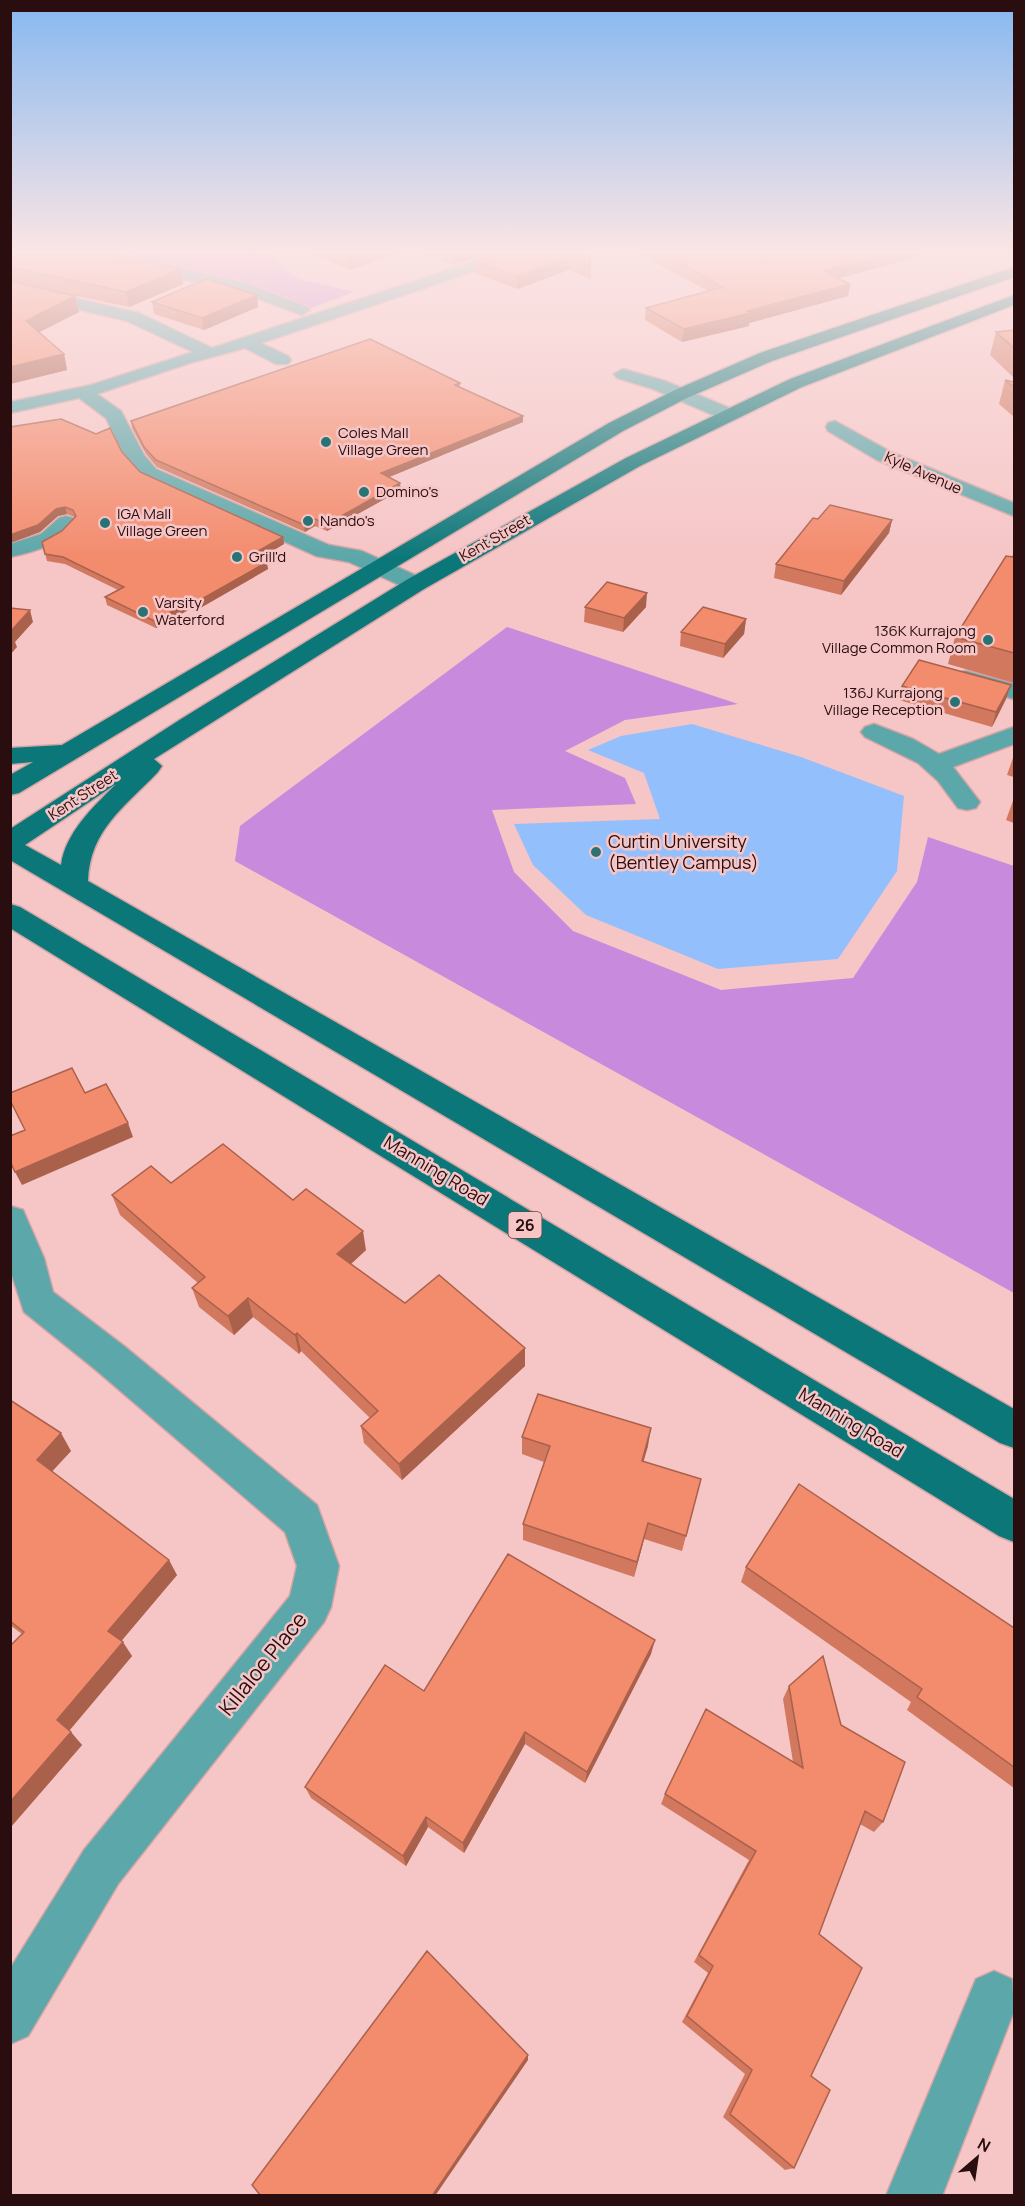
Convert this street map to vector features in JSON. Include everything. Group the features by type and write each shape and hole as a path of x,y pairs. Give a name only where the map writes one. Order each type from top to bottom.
{"main road":[{"name":"Kent Street","path":"10,787 550,465 681,394 780,352"},
{"name":"Kent Street","path":"10,842 190,724 410,587 575,493 727,414 777,391 879,352"},
{"path":"728,374 777,391"},
{"path":"74,885 75,864 80,845 99,819 190,724"},
{"path":"10,756 68,752"},
{"path":"10,849 1014,1430"},
{"name":"Manning Road","path":"19,923 1014,1522"}],"street":[{"path":"207,352 211,354"},
{"path":"10,417 200,364 211,354 218,352"},
{"path":"265,352 282,360"},
{"path":"623,374 681,394 727,414"},
{"path":"10,408 86,395 114,415 135,457 149,473 324,551 339,564 372,571 410,587"},
{"name":"Kyle Avenue","path":"835,427 884,456 1014,510"},
{"path":"10,551 37,545 59,531 66,522"},
{"path":"946,673 1014,692"},
{"path":"874,732 922,752 952,779 967,802"},
{"path":"937,764 1014,735"},
{"name":"Killaloe Place","path":"10,1220 26,1258 37,1301 110,1358 302,1519 318,1566 309,1607 101,1867 10,2018"},
{"path":"914,2196 994,1997"}],"shaded area":[{"path":"507,627 738,704 625,720 565,751 625,778 636,804 492,810 514,872 573,931 721,990 853,978 917,882 928,837 1014,866 1014,1293 235,861 240,826"}],"water":[{"path":"692,724 801,757 904,796 897,871 838,959 718,969 586,915 533,865 514,824 660,819 644,773 588,750 621,736"}],"building":[{"path":"10,352 62,352 64,354 10,367"},
{"name":"Coles Mall Village Green","path":"332,352 396,352 460,383 455,385 523,416 381,473 400,483 327,524 315,519 304,525 156,460 144,447 131,421"},
{"name":"IGA Mall Village Green","path":"61,419 96,434 110,428 122,452 140,472 283,537 251,555 267,562 193,604 189,602 154,621 105,597 124,587 63,557 45,554 42,542 62,531 76,516 73,510 65,507 56,509 38,525 10,535 10,427"},
{"path":"830,505 892,520 844,581 776,564 813,518 818,519"},
{"path":"1014,554 1014,653 955,637 1006,556 1013,557"},
{"path":"607,582 647,593 624,618 585,607"},
{"path":"703,607 746,619 725,644 681,632"},
{"path":"10,608 30,610 10,632"},
{"path":"919,660 1011,685 996,712 902,686"},
{"path":"72,1068 85,1093 106,1084 128,1123 15,1172 10,1161 10,1136 25,1130 10,1100 10,1093"},
{"path":"223,1144 293,1200 306,1189 363,1231 337,1254 405,1303 439,1275 525,1348 399,1464 361,1426 378,1411 297,1333 295,1335 248,1298 228,1316 192,1288 205,1277 112,1195 151,1166 171,1183"},
{"path":"538,1394 651,1428 642,1461 701,1479 686,1536 648,1523 637,1562 523,1524 550,1446 522,1437"},
{"path":"10,1400 61,1433 37,1460 169,1560 108,1631 123,1642 57,1720 71,1732 10,1802 10,1646 24,1632 10,1621"},
{"path":"799,1484 1014,1628 1014,1767 917,1697 922,1689 746,1567"},
{"path":"508,1554 655,1640 587,1772 525,1732 463,1843 426,1817 403,1856 305,1787 385,1665 424,1691"},
{"path":"823,1656 841,1725 905,1762 883,1822 865,1811 819,1934 862,1968 811,2076 830,2090 794,2168 730,2114 752,2070 687,2016 713,1966 699,1955 756,1851 665,1794 706,1709 803,1768 789,1686"},
{"path":"427,1951 528,2055 432,2196 261,2196 252,2185"}],"place":[{"name":"Coles Mall Village Green","path":"326,442"},
{"name":"Domino's","path":"364,492"},
{"name":"Nando's","path":"308,521"},
{"name":"IGA Mall Village Green","path":"105,523"},
{"name":"Grill'd","path":"237,557"},
{"name":"Varsity Waterford","path":"143,612"},
{"name":"136K Kurrajong Village Common Room","path":"988,640"},
{"name":"136J Kurrajong Village Reception","path":"955,702"},
{"name":"Curtin University (Bentley Campus)","path":"596,852"}]}
